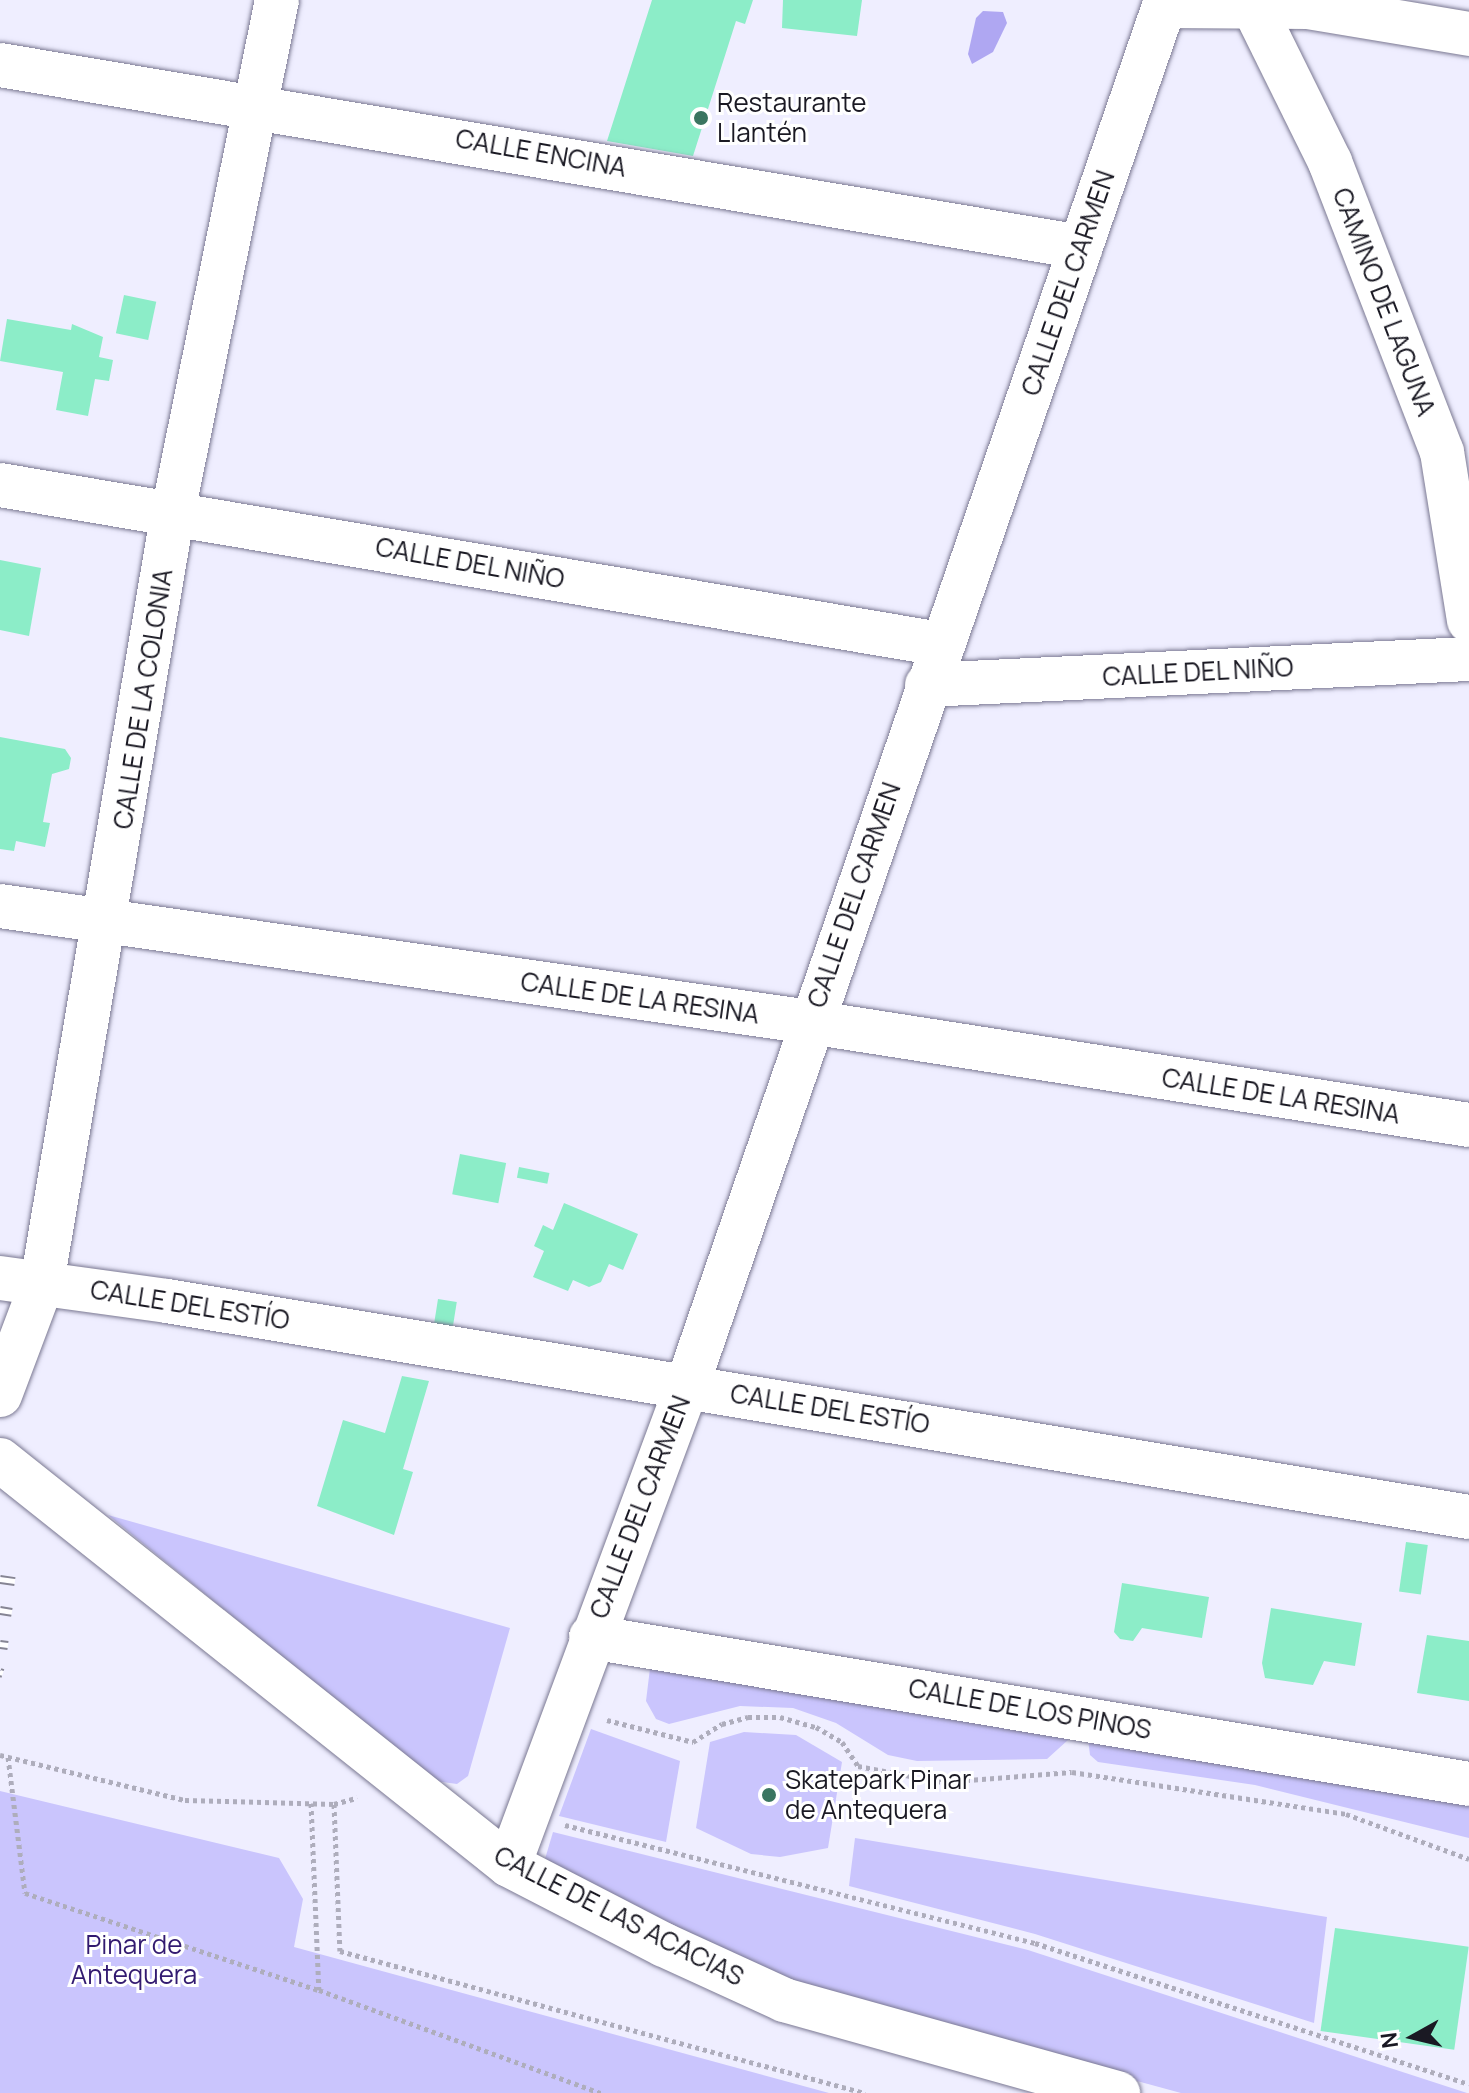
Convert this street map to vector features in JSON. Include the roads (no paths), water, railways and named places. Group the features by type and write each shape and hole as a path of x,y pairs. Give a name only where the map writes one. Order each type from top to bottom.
{"street":[{"name":"CALLE DE LA COLONIA","path":"0,1395 21,1280 106,921 173,512 277,0"},
{"path":"1251,3 1308,7 1469,34"},
{"name":"CALLE DEL CARMEN","path":"509,1865 564,1709 687,1386 940,644 1164,6 1251,3"},
{"name":"CAMINO DE LAGUNA","path":"1251,3 1330,162 1442,452 1460,514 1469,621"},
{"name":"CALLE ENCINA","path":"0,65 254,104 1081,247"},
{"name":"CALLE DEL NIÑO","path":"0,485 940,644"},
{"name":"CALLE DEL NIÑO","path":"927,685 1469,659"},
{"name":"CALLE DE LA RESINA","path":"0,906 810,1022 1469,1125"},
{"name":"CALLE DEL ESTÍO","path":"21,1280 687,1386 1469,1517"},
{"name":"CALLE DE LAS ACACIAS","path":"0,1460 404,1785 509,1865 664,1945 784,2000 1118,2093"},
{"name":"CALLE DE LOS PINOS","path":"591,1637 1469,1784"}],"railway":[{"path":"0,1579 15,1581"},
{"path":"0,1610 12,1612"},
{"path":"0,1644 8,1645"}],"place":[{"name":"Restaurante Llantén","path":"701,118"},
{"name":"Skatepark Pinar de Antequera","path":"769,1795"}],"park label":[{"name":"Pinar de Antequera","path":"134,1960"}]}
